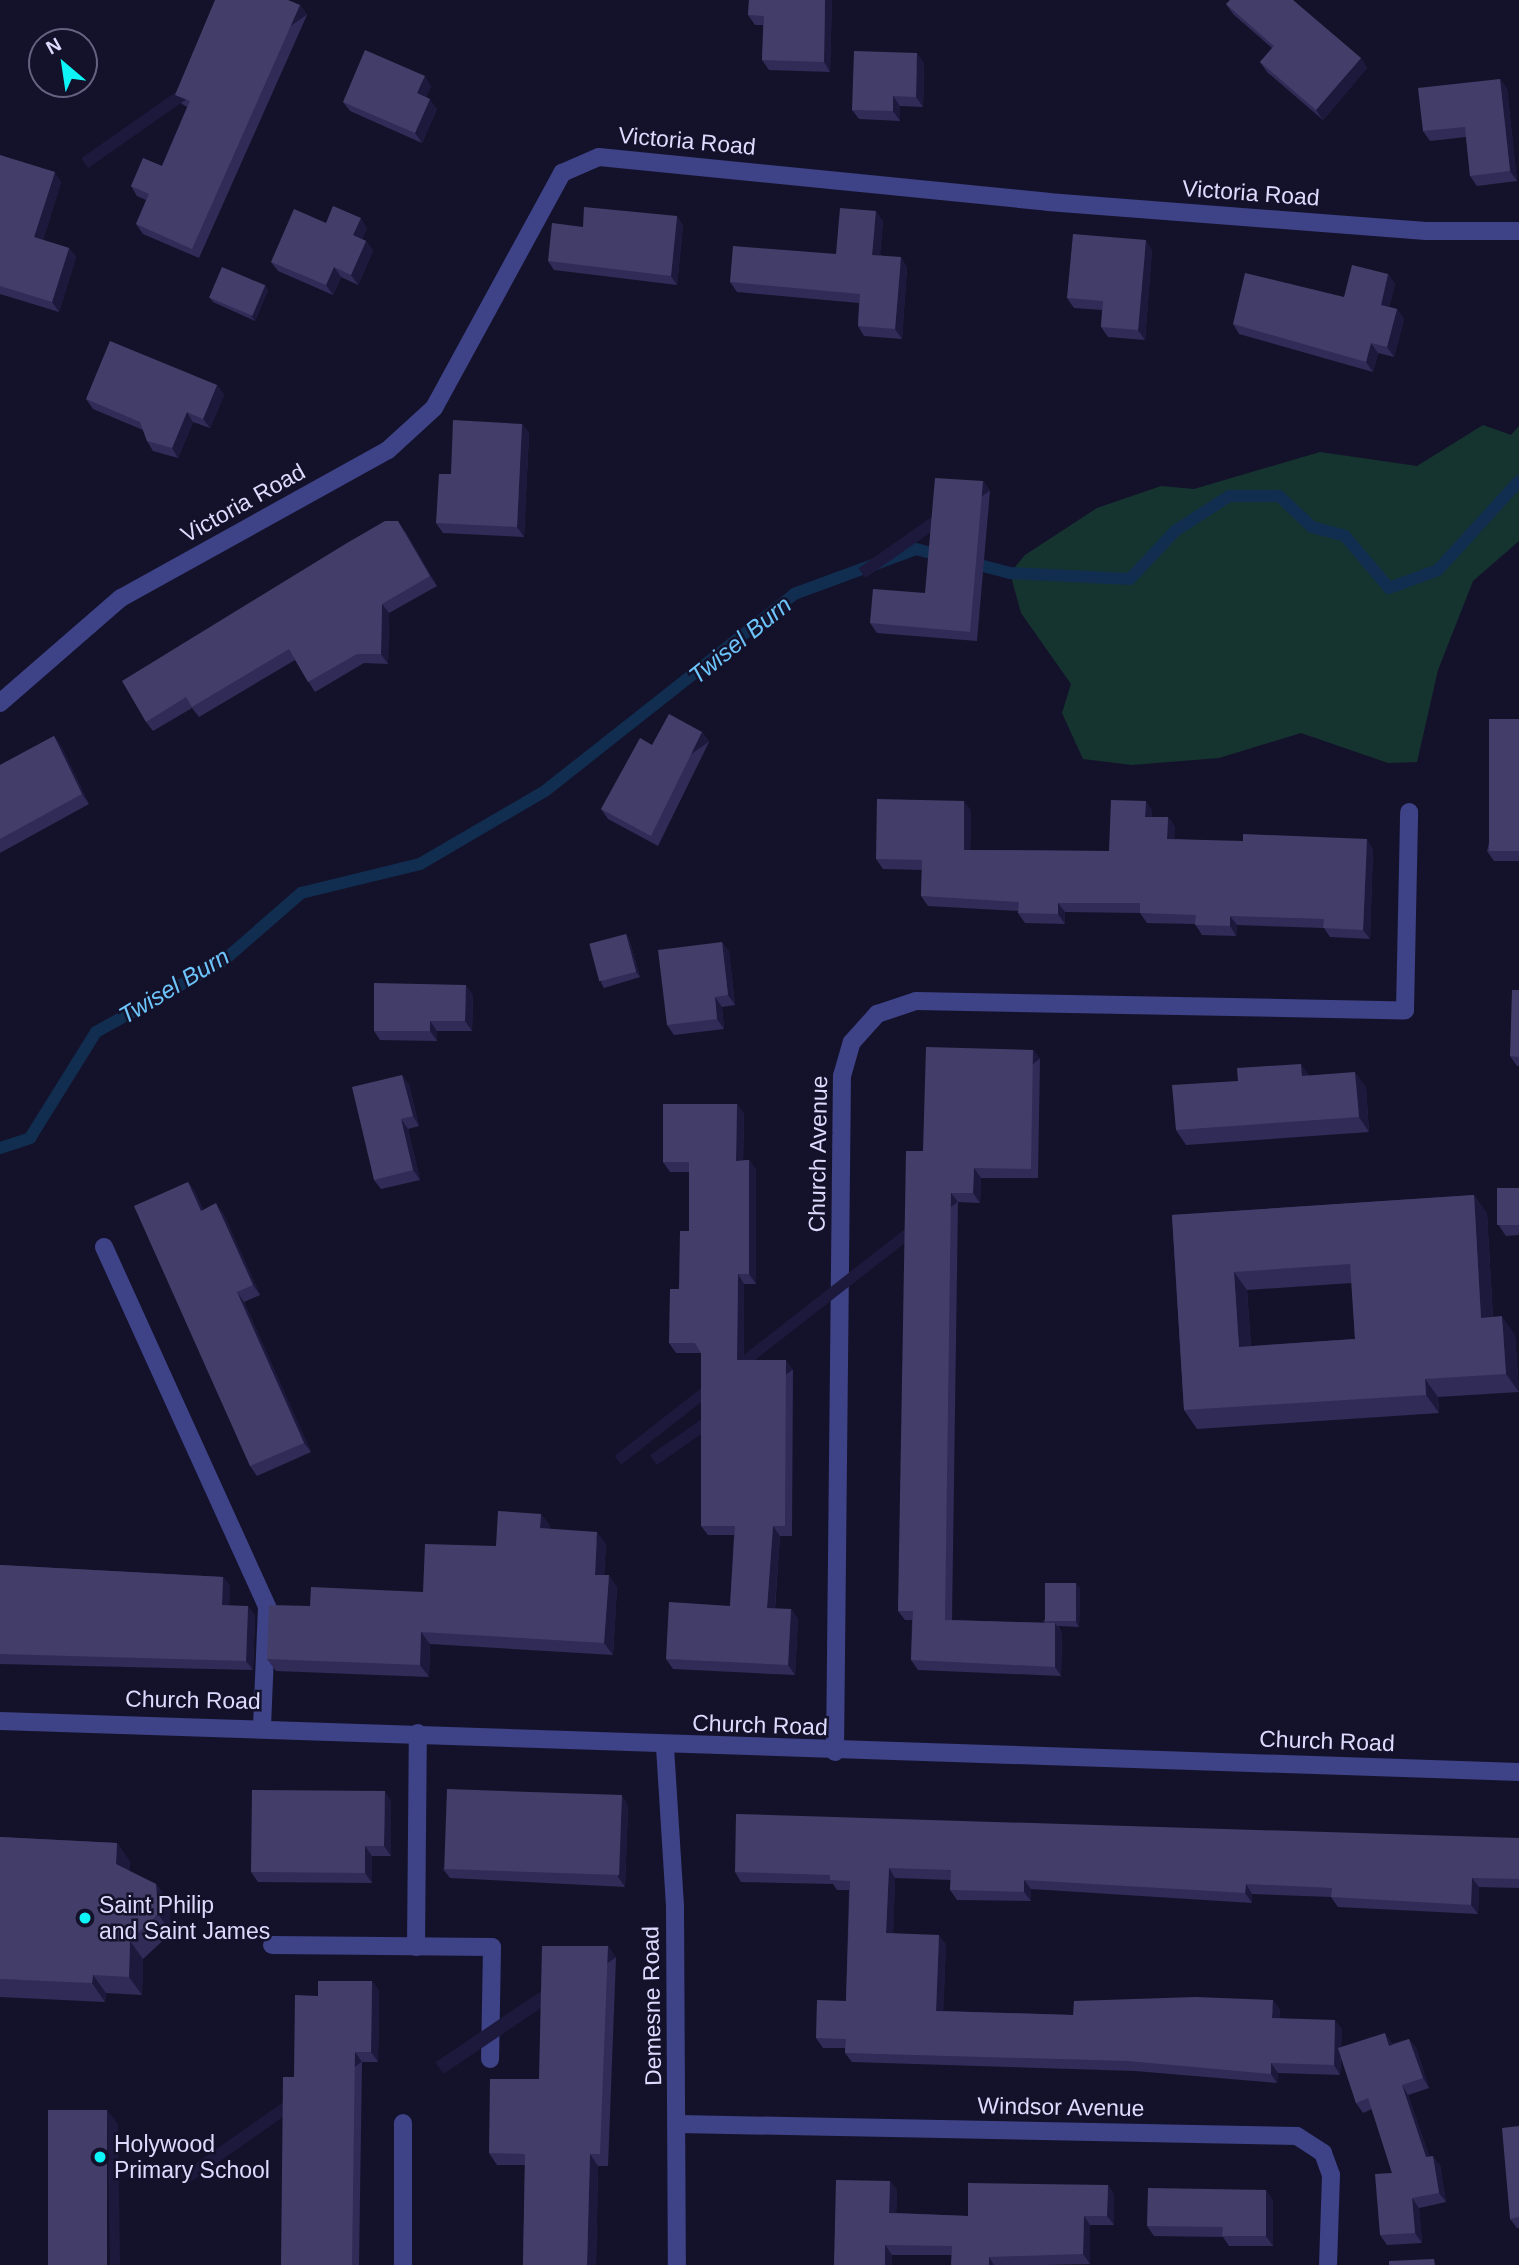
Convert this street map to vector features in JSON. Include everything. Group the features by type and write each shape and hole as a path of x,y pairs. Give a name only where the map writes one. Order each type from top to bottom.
{"street":[{"name":"Victoria Road","path":"0,703 121,598 388,450 434,408 562,173 599,157 1088,205 1426,231 1519,231"},
{"name":"Church Avenue","path":"835,1752 842,1076 862,1027 877,1014 916,1001 1405,1010 1409,812"},
{"path":"104,1247 267,1606 262,1726"},
{"name":"Church Road","path":"0,1721 262,1726 665,1747 1519,1772"},
{"path":"416,1947 418,1733"},
{"name":"Demesne Road","path":"665,1747 679,2124 677,2265"},
{"path":"272,1945 492,1947 490,2059"},
{"path":"403,2123 403,2265"},
{"name":"Windsor Avenue","path":"679,2124 1297,2136 1323,2153 1331,2175 1328,2265"}],"green space":[{"path":"1483,425 1511,435 1519,426 1519,541 1473,581 1438,670 1417,762 1388,763 1301,733 1219,758 1132,765 1083,759 1062,713 1071,684 1021,613 1010,573 1025,555 1097,508 1161,486 1194,489 1320,452 1417,466"}],"building":[{"path":"215,0 288,0 300,5 192,249 136,224 149,194 131,186 143,158 162,166 190,101 175,95"},
{"path":"749,0 825,0 824,62 762,60 764,16 748,15"},
{"path":"1230,0 1293,0 1361,58 1316,110 1260,62 1274,46 1226,4"},
{"path":"365,50 425,76 417,93 430,99 415,133 343,102"},
{"path":"854,51 917,53 916,97 893,96 893,111 852,110"},
{"path":"1500,79 1510,171 1470,176 1465,127 1423,131 1418,88"},
{"path":"0,155 55,172 34,237 69,248 52,302 0,286"},
{"path":"333,206 361,218 353,235 366,241 351,275 334,267 326,285 271,262 294,209 326,223"},
{"path":"584,207 677,216 671,276 548,261 552,223 583,227"},
{"path":"840,208 876,211 872,255 901,257 895,329 858,326 860,294 730,282 733,246 836,254"},
{"path":"1073,234 1146,240 1138,330 1101,327 1103,301 1067,298"},
{"path":"1352,265 1388,274 1381,305 1397,309 1387,347 1371,343 1366,362 1233,324 1245,273 1344,297"},
{"path":"222,267 265,285 252,316 209,297"},
{"path":"110,341 217,385 203,419 187,412 172,448 147,441 140,422 86,399"},
{"path":"453,420 522,424 517,527 436,523 439,474 451,474"},
{"path":"935,478 983,481 970,632 870,623 873,589 925,593"},
{"path":"385,521 398,521 430,576 382,604 381,654 357,654 308,682 289,649 192,707 186,697 146,722 122,681"},
{"path":"669,714 702,732 651,836 601,809 640,738 652,745"},
{"path":"1489,719 1519,719 1519,851 1489,851"},
{"path":"54,736 82,794 0,839 0,765"},
{"path":"877,799 964,801 964,850 1109,851 1111,800 1146,801 1145,817 1168,817 1167,839 1243,841 1243,834 1367,839 1363,930 1323,928 1324,919 1230,916 1230,926 1195,925 1196,915 1140,913 1140,903 1058,903 1058,914 1018,913 1019,902 921,896 922,860 876,859"},
{"path":"626,934 636,972 599,982 589,944"},
{"path":"722,942 728,995 715,997 717,1019 667,1025 658,950"},
{"path":"374,983 466,985 465,1021 430,1021 430,1031 374,1031"},
{"path":"1512,990 1519,990 1519,1057 1510,1056"},
{"path":"926,1047 1033,1050 1031,1169 974,1168 973,1193 951,1193 945,1620 1055,1623 1055,1667 911,1660 913,1611 898,1611 906,1151 923,1151"},
{"path":"1301,1064 1302,1076 1355,1072 1359,1117 1176,1130 1172,1085 1238,1081 1237,1068"},
{"path":"402,1075 413,1116 401,1119 413,1170 374,1180 352,1087"},
{"path":"663,1104 737,1104 736,1161 749,1160 749,1274 738,1274 737,1360 786,1360 785,1526 773,1526 767,1608 791,1609 788,1665 666,1659 669,1602 730,1606 735,1526 701,1526 701,1353 695,1343 669,1343 670,1289 679,1289 680,1231 689,1231 689,1162 663,1162"},
{"path":"188,1182 201,1211 216,1203 253,1285 237,1292 304,1443 250,1466 134,1206"},
{"path":"1497,1188 1519,1188 1519,1225 1497,1225"},
{"path":"1474,1195 1481,1318 1502,1316 1506,1374 1425,1379 1426,1395 1184,1410 1172,1215","holes":["1350,1264 1355,1339 1239,1347 1234,1272"]},
{"path":"498,1511 541,1514 540,1528 597,1532 595,1575 609,1575 604,1643 421,1632 420,1665 267,1659 269,1605 310,1606 311,1587 423,1592 425,1544 496,1546"},
{"path":"0,1565 223,1577 222,1605 248,1606 246,1661 0,1654"},
{"path":"1045,1583 1076,1583 1076,1621 1045,1621"},
{"path":"447,1789 622,1795 619,1875 444,1869"},
{"path":"252,1790 385,1791 384,1846 365,1846 365,1873 251,1872"},
{"path":"736,1814 1519,1838 1519,1879 1472,1878 1471,1905 1331,1897 1332,1888 1246,1884 1245,1893 1024,1880 1024,1892 950,1890 951,1870 889,1868 886,1933 939,1935 936,2011 1073,2015 1074,2001 1196,1997 1273,2000 1272,2018 1335,2020 1334,2065 1271,2063 1271,2074 1128,2061 845,2053 846,2039 816,2038 817,2000 846,2001 850,1881 830,1880 830,1875 735,1872"},
{"name":"Saint Philip and Saint James","path":"0,1837 117,1843 116,1864 156,1884 158,1914 130,1941 129,1977 93,1975 92,1983 0,1979"},
{"path":"542,1946 608,1946 600,2154 590,2154 587,2265 523,2265 525,2154 489,2153 490,2079 539,2079"},
{"path":"318,1981 372,1981 371,2052 355,2052 352,2265 281,2265 283,2077 294,2077 295,1995 318,1996"},
{"path":"1385,2033 1389,2046 1409,2039 1423,2078 1402,2085 1426,2157 1433,2156 1439,2193 1412,2198 1415,2233 1380,2235 1375,2174 1392,2173 1368,2098 1356,2103 1338,2048"},
{"path":"48,2110 107,2110 107,2265 48,2265"},
{"path":"1519,2126 1519,2217 1510,2219 1502,2128"},
{"path":"836,2180 890,2181 889,2213 968,2216 968,2183 1108,2185 1107,2216 1084,2216 1083,2254 989,2257 989,2265 951,2265 952,2246 885,2245 885,2265 834,2265"},
{"path":"1148,2188 1266,2190 1266,2236 1222,2236 1223,2227 1147,2226"},
{"path":"1434,2259 1435,2265 1389,2265 1389,2261"}],"waterway":[{"name":"Twisel Burn","path":"968,562 1010,573 1130,579 1175,531 1229,496 1279,496 1312,527 1345,536 1389,588 1438,570 1519,481"},
{"name":"Twisel Burn","path":"0,1148 30,1138 96,1032 222,962 301,893 420,864 545,791 794,594 916,549 943,556"}],"place":[{"name":"Saint Philip and Saint James","path":"85,1918"},
{"name":"Holywood Primary School","path":"100,2157"}]}
